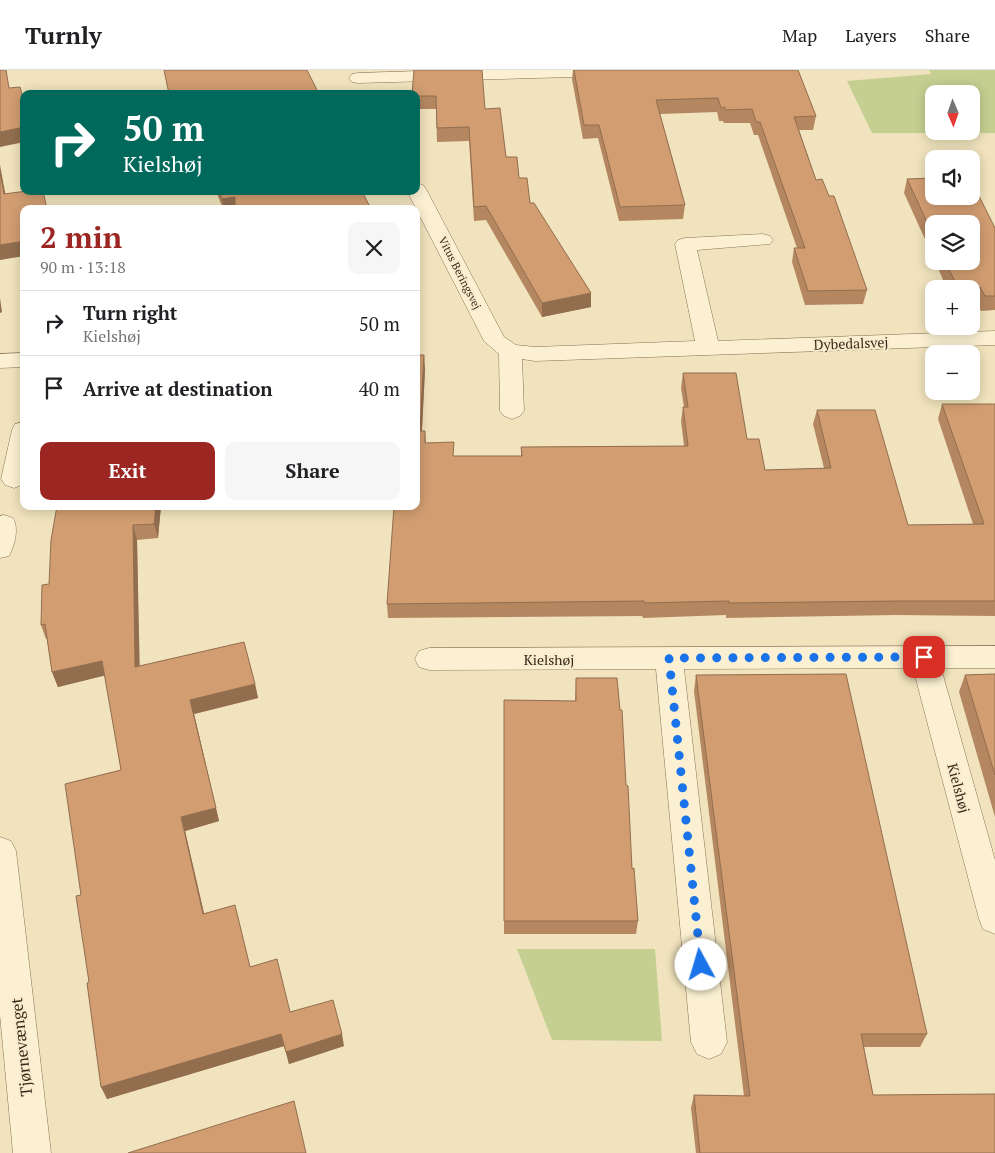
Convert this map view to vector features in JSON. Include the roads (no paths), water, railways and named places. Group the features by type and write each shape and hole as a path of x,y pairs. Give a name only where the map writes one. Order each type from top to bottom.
{"street":[{"path":"359,80 643,70"},
{"name":"Vitus Beringsvej","path":"419,195 495,341 510,351"},
{"path":"708,348 685,244 763,240"},
{"name":"Dybedalsvej","path":"510,351 535,354 995,338"},
{"path":"510,351 512,411"},
{"path":"0,360 20,360"},
{"path":"14,479 20,450"},
{"name":"Kielshøj","path":"924,657 995,919"},
{"name":"Kielshøj","path":"429,659 995,657"},
{"path":"669,658 709,1042"},
{"name":"Tjørnevænget","path":"0,851 32,1153"}]}
